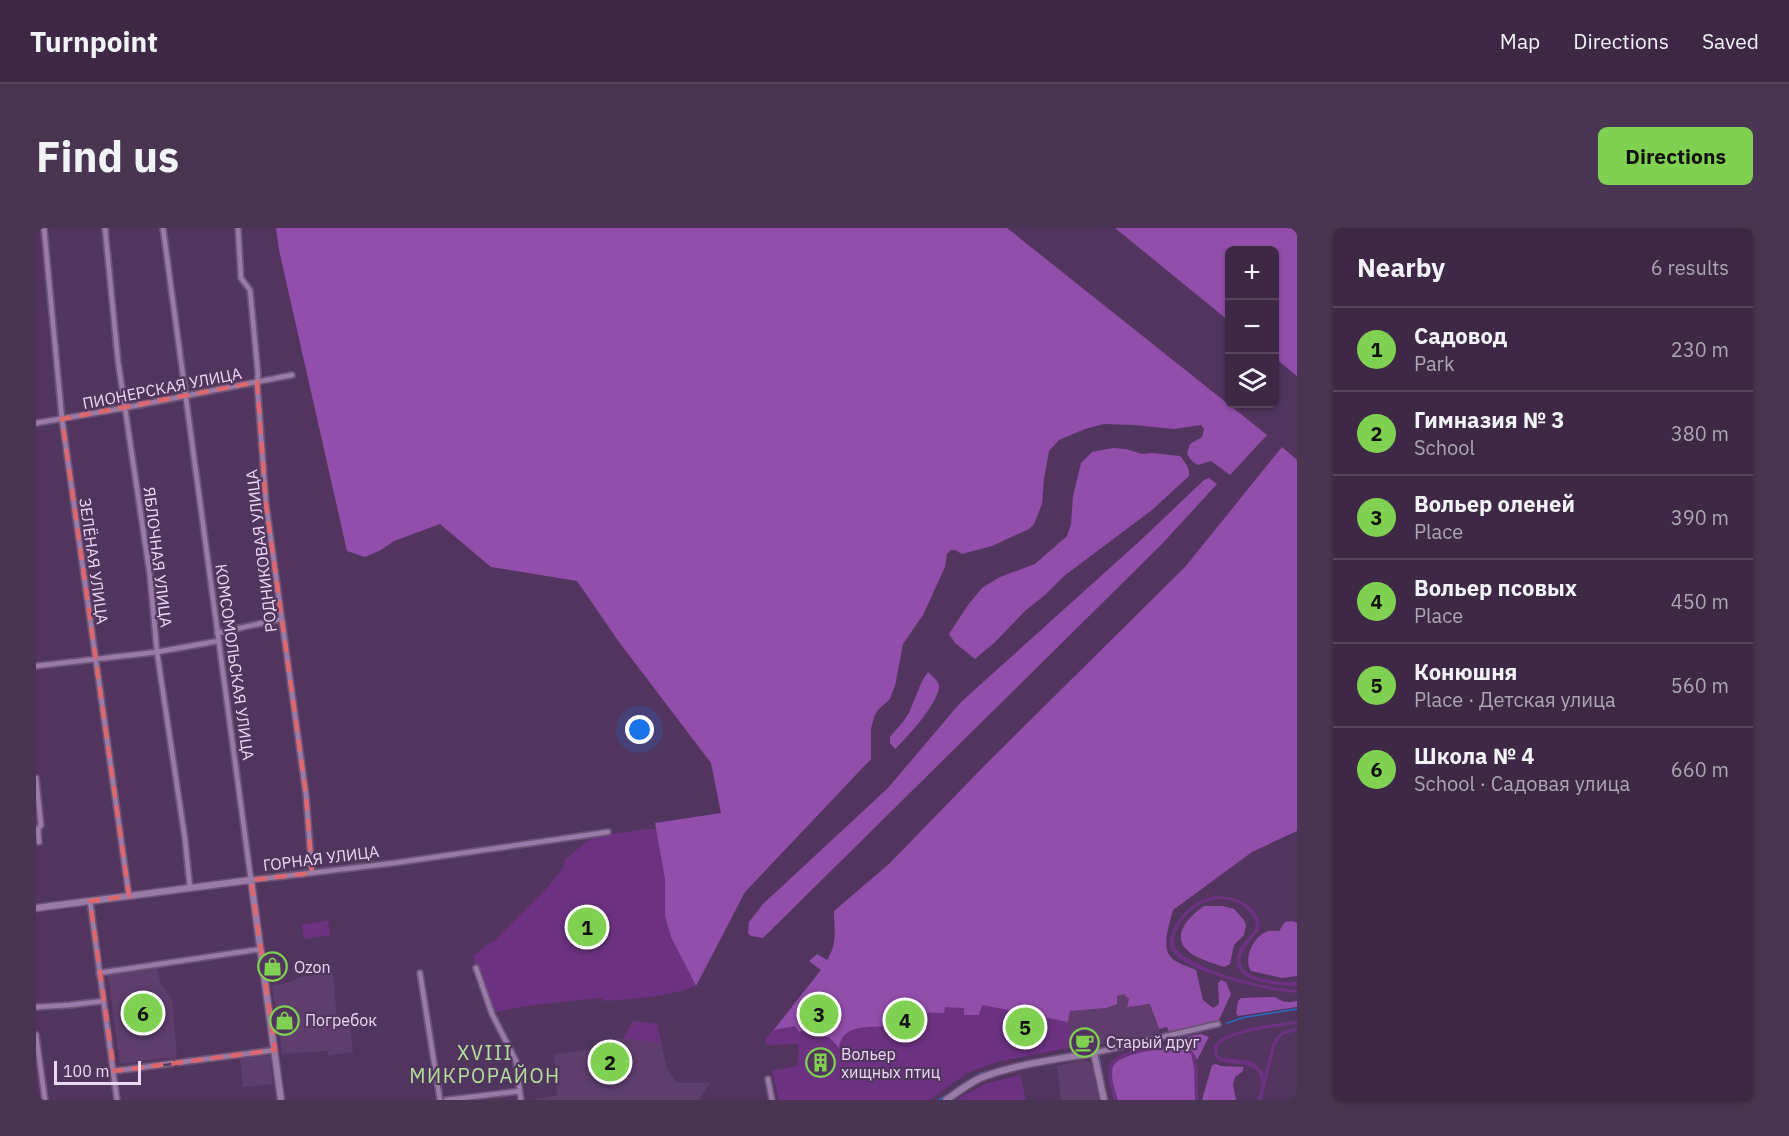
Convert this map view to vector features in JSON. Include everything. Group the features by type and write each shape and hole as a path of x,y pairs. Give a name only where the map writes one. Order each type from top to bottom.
{"street":[{"name":"ЗЕЛЁНАЯ УЛИЦА","path":"44,228 62,419 129,896"},
{"name":"ЯБЛОЧНАЯ УЛИЦА","path":"105,228 124,408 150,576 157,652 185,839 190,888"},
{"name":"КОМСОМОЛЬСКАЯ УЛИЦА","path":"163,228 281,1100"},
{"name":"РОДНИКОВАЯ УЛИЦА","path":"238,228 240,278 250,290 266,504 306,795 312,873"},
{"name":"ПИОНЕРСКАЯ УЛИЦА","path":"36,423 292,375"},
{"path":"217,633 280,619"},
{"path":"36,666 157,652 218,641"},
{"path":"36,778 39,842"},
{"name":"ГОРНАЯ УЛИЦА","path":"36,908 394,863 608,832"},
{"path":"90,901 117,1100"},
{"path":"99,973 261,949"},
{"path":"476,968 492,1014 516,1061 521,1100"},
{"path":"420,973 440,1100"},
{"path":"36,1007 103,1001"},
{"path":"946,1100 977,1080 995,1073 1218,1024"},
{"path":"36,1035 45,1100"},
{"path":"114,1071 275,1050"},
{"path":"1094,1053 1104,1100"},
{"path":"768,1079 772,1100"},
{"path":"446,1100 520,1091"}],"highlighted area":[{"path":"257,382 266,504 306,795 312,873 251,880 275,1050 114,1071 90,901 129,896 62,419"}],"shaded area":[{"path":"276,228 1007,228 1225,402 1225,408 1233,408 1267,435 1230,475 1211,461 1198,465 1187,454 1190,444 1202,437 1204,429 1201,425 1174,429 1104,424 1059,440 1049,451 1042,504 1034,524 1029,529 992,546 962,554 951,550 947,554 945,567 923,615 903,644 895,686 890,699 874,717 871,729 871,759 745,892 696,986 671,937 665,916 665,879 655,823 721,813 711,763 619,642 577,581 491,567 440,524 394,541 365,557 347,551"},
{"path":"1115,228 1297,228 1297,376 1279,361 1279,246 1225,246 1225,318"},
{"path":"1282,447 1297,460 1297,831 1252,852 1173,910 1166,943 1167,950 1174,960 1196,970 1203,1000 1213,1008 1219,1004 1218,983 1221,980 1226,982 1231,994 1218,1022 1169,1032 1167,1027 1159,1029 1150,1004 1127,1007 1129,999 1124,994 1117,996 1117,1004 1106,1008 1070,1011 1068,1022 982,1005 979,1015 964,1015 964,1008 945,1007 944,1013 898,1012 894,1014 889,1026 858,1028 845,1034 839,1048 830,1038 819,1034 829,1016 809,1008 801,1027 808,1030 799,1032 795,1026 774,1030 821,970 809,961 817,954 827,960 833,948 835,936 834,911 889,864 988,762 1185,567"},
{"path":"1113,448 1142,454 1180,456 1188,468 1189,476 1152,510 1064,576 975,659 955,643 949,634 982,588 1000,577 1035,564 1067,536 1081,463 1092,452"},
{"path":"1209,478 1217,484 1162,544 763,938 751,936 748,933 749,922 763,904 888,788 960,703 1204,480"},
{"path":"928,672 938,683 937,694 921,720 895,749 890,743 890,737 907,716"},
{"path":"657,829 665,879 665,916 671,937 696,986 651,997 604,1001 601,998 534,1005 495,1012 473,956 495,940 547,888 564,867 564,860 594,836"},
{"path":"1215,896 1239,900 1252,908 1259,921 1259,930 1244,949 1241,959 1242,967 1257,977 1297,982 1297,986 1276,985 1254,980 1239,969 1237,960 1240,948 1256,925 1248,910 1235,902 1219,899 1197,906 1178,928 1174,941 1175,948 1185,957 1215,971 1250,982 1297,990 1297,993 1248,985 1228,979 1190,965 1177,956 1170,947 1171,933 1176,924 1194,905"},
{"path":"1204,906 1223,906 1234,909 1244,920 1246,926 1244,935 1234,945 1230,964 1224,967 1197,957 1188,951 1181,938 1185,924"},
{"path":"328,920 330,935 304,939 302,925"},
{"path":"1285,922 1297,923 1297,976 1282,978 1251,971 1248,961 1250,950 1256,940 1266,932 1279,931"},
{"path":"157,969 161,984 172,1000 177,1057 120,1064 108,975"},
{"path":"821,970 1068,1022 1073,1047 997,1062 967,1073 930,1100 779,1100 772,1071 797,1066 798,1044 767,1045 765,1040"},
{"path":"333,972 337,1019 349,1017 353,1052 328,1056 327,1051 282,1054 272,986 300,977"},
{"path":"1124,994 1129,999 1127,1006 1150,1004 1160,1034 1119,1043 1113,1039 1100,1045 1073,1049 1068,1022 1070,1011 1106,1008 1117,996"},
{"path":"1275,997 1285,1002 1297,1001 1297,1007 1238,1016 1236,1013 1238,1001 1241,998"},
{"path":"633,1021 657,1024 667,1069 677,1083 710,1083 698,1100 531,1100 557,1095 554,1054 596,1047 604,1039 624,1038"},
{"path":"633,1021 657,1024 661,1043 624,1038"},
{"path":"1297,1021 1297,1024 1242,1033 1217,1047 1217,1054 1222,1058 1253,1062 1264,1073 1276,1038 1287,1030 1297,1028 1297,1031 1282,1035 1275,1045 1262,1100 1258,1100 1261,1082 1258,1071 1250,1066 1221,1061 1215,1056 1214,1046 1229,1035 1265,1025"},
{"path":"1201,1034 1209,1037 1197,1060 1190,1050 1175,1042 1175,1039"},
{"path":"1171,1044 1184,1046 1193,1052 1198,1068 1198,1100 1195,1100 1193,1061 1163,1054 1141,1053 1131,1054 1114,1064 1112,1075 1118,1100 1114,1100 1110,1086 1109,1066 1115,1058 1148,1047"},
{"path":"1171,1047 1183,1049 1191,1054 1195,1100 1118,1100 1112,1075 1116,1062 1130,1055"},
{"path":"270,1055 273,1084 243,1087 240,1059"},
{"path":"1082,1060 1090,1062 1093,1069 1099,1100 1061,1100 1057,1066"},
{"path":"1212,1065 1244,1067 1242,1072 1235,1077 1233,1085 1236,1100 1202,1100"},
{"path":"1020,1075 1026,1100 955,1100 985,1084"}],"waterway":[{"path":"1227,1023 1246,1017 1297,1009"},
{"path":"1118,1045 1148,1038"},
{"path":"1049,1057 1081,1051"},
{"path":"1099,1056 1107,1100"},
{"path":"979,1074 1015,1064"},
{"path":"939,1100 971,1079"}],"place":[{"name":"Садовод","path":"587,927"},
{"name":"Ozon","path":"273,967"},
{"name":"Школа № 4","path":"143,1013"},
{"name":"Вольер оленей","path":"819,1014"},
{"name":"Погребок","path":"284,1020"},
{"name":"Вольер псовых","path":"905,1020"},
{"name":"Конюшня","path":"1025,1027"},
{"name":"Старый друг","path":"1085,1042"},
{"name":"Гимназия № 3","path":"610,1062"},
{"name":"Вольер хищных птиц","path":"820,1063"}],"district":[{"name":"XVIII МИКРОРАЙОН","path":"485,1064"}]}
